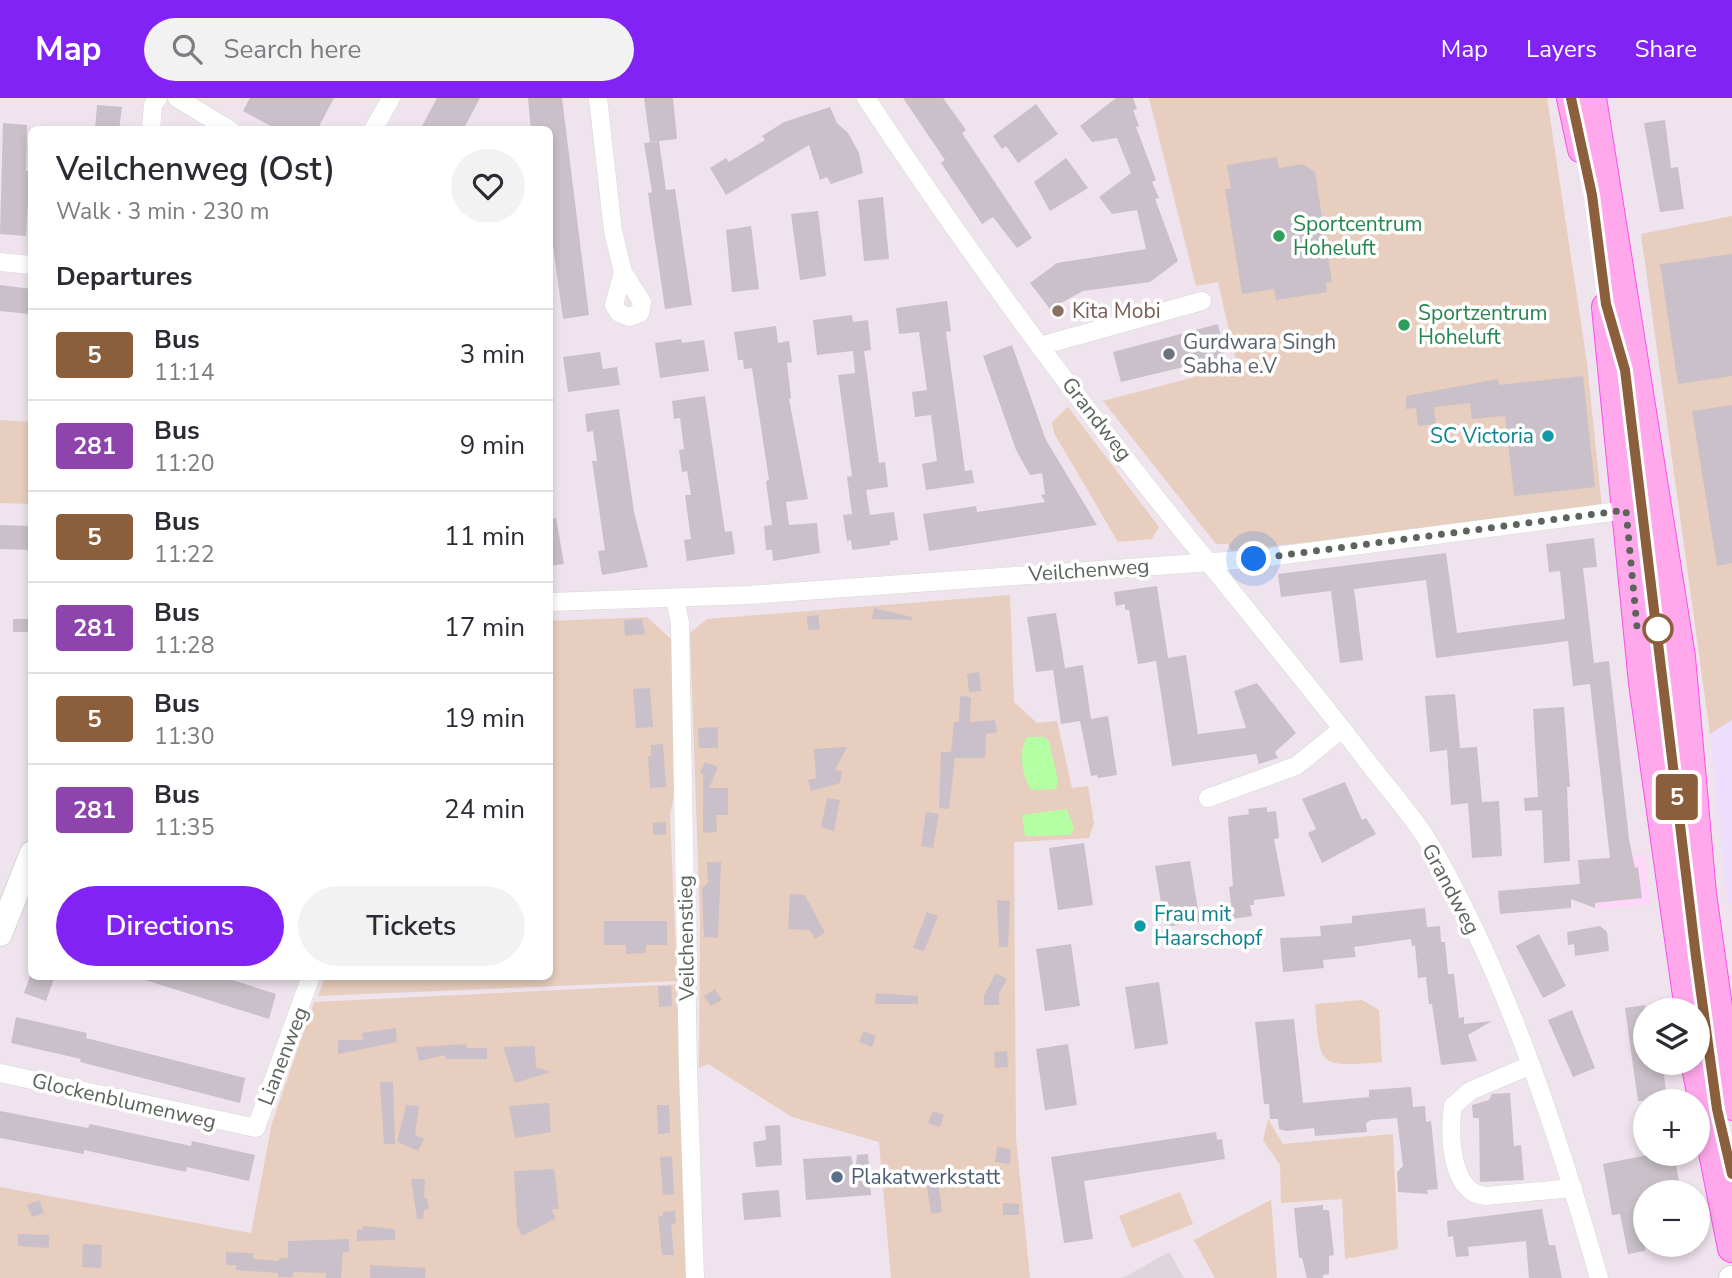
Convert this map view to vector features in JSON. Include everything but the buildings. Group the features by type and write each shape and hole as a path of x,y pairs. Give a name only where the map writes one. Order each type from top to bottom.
{"main road":[{"path":"1589,98 1592,195 1643,684 1687,998"},
{"path":"1589,98 1681,657 1702,894 1732,1106"},
{"path":"1698,1075 1732,1248"}],"street":[{"path":"150,126 153,105 158,98"},
{"path":"177,98 223,126"},
{"path":"375,126 391,98"},
{"path":"598,98 612,231 623,272"},
{"name":"Grandweg","path":"866,98 919,180 1041,346 1207,561 1342,729 1437,855 1500,985 1531,1065 1573,1188 1599,1278"},
{"path":"0,262 28,265"},
{"path":"1041,346 1202,301"},
{"name":"Veilchenweg","path":"553,602 675,599 1280,556 1626,510"},
{"name":"Veilchenstieg","path":"675,599 680,623 695,1278"},
{"path":"1208,798 1296,766 1342,729"},
{"path":"0,932 28,863"},
{"name":"Lianenweg","path":"249,1129 256,1128 310,980"},
{"path":"1531,1065 1470,1091 1453,1106 1460,1183 1469,1192 1486,1196 1573,1188"},
{"name":"Glockenblumenweg","path":"0,1073 249,1129"}],"shaded area":[{"name":"Sportzentrum Hoheluft","path":"1149,98 1547,98 1587,363 1602,508 1231,551 1228,544 1216,544 1103,401 1237,366 1218,282 1196,286"},
{"path":"1732,216 1732,720 1710,734 1641,234"},
{"path":"1068,407 1159,527 1152,539 1118,542 1054,433 1052,422"},
{"path":"0,420 28,422 28,504 0,503"},
{"path":"1010,595 1014,702 1037,723 1057,721 1072,788 1088,786 1094,823 1089,838 1014,842 1016,1138 1030,1278 891,1278 879,1142 792,1117 708,1064 699,1068 700,921 690,633 707,619"},
{"path":"647,617 672,640 675,788 670,815 677,981 318,996 324,980 553,980 553,621"},
{"path":"1732,720 1732,903 1728,905 1710,734"},
{"path":"1027,737 1044,737 1049,741 1058,781 1056,789 1031,790 1022,764"},
{"path":"1067,809 1074,829 1070,835 1025,836 1022,815"},
{"path":"1645,854 1651,904 1596,910 1591,859"},
{"path":"683,984 689,1278 0,1278 0,1187 251,1233 272,1123 314,1002"},
{"path":"1362,1000 1379,1010 1382,1062 1345,1064 1326,1059 1319,1041 1315,1004"},
{"path":"1268,1119 1283,1144 1393,1134 1398,1249 1345,1259 1342,1199 1281,1203 1280,1165 1263,1140"},
{"path":"1180,1192 1193,1224 1132,1248 1119,1216"},
{"path":"1271,1200 1277,1278 1215,1278 1194,1240"},
{"path":"1169,1252 1184,1278 1123,1278"}],"bus line":[{"name":"5","path":"1571,98 1592,195 1606,304 1625,370 1696,957 1717,1109 1732,1174"}],"place":[{"name":"Sportcentrum Hoheluft","path":"1279,236"},
{"name":"Kita Mobi","path":"1058,311"},
{"name":"Sportzentrum Hoheluft","path":"1404,325"},
{"name":"Gurdwara Singh Sabha e.V","path":"1169,354"},
{"name":"SC Victoria","path":"1548,436"},
{"name":"Frau mit Haarschopf","path":"1140,926"},
{"name":"Plakatwerkstatt","path":"837,1177"}],"route":[{"path":"1254,559 1626,510 1637,627 1658,629"}]}
